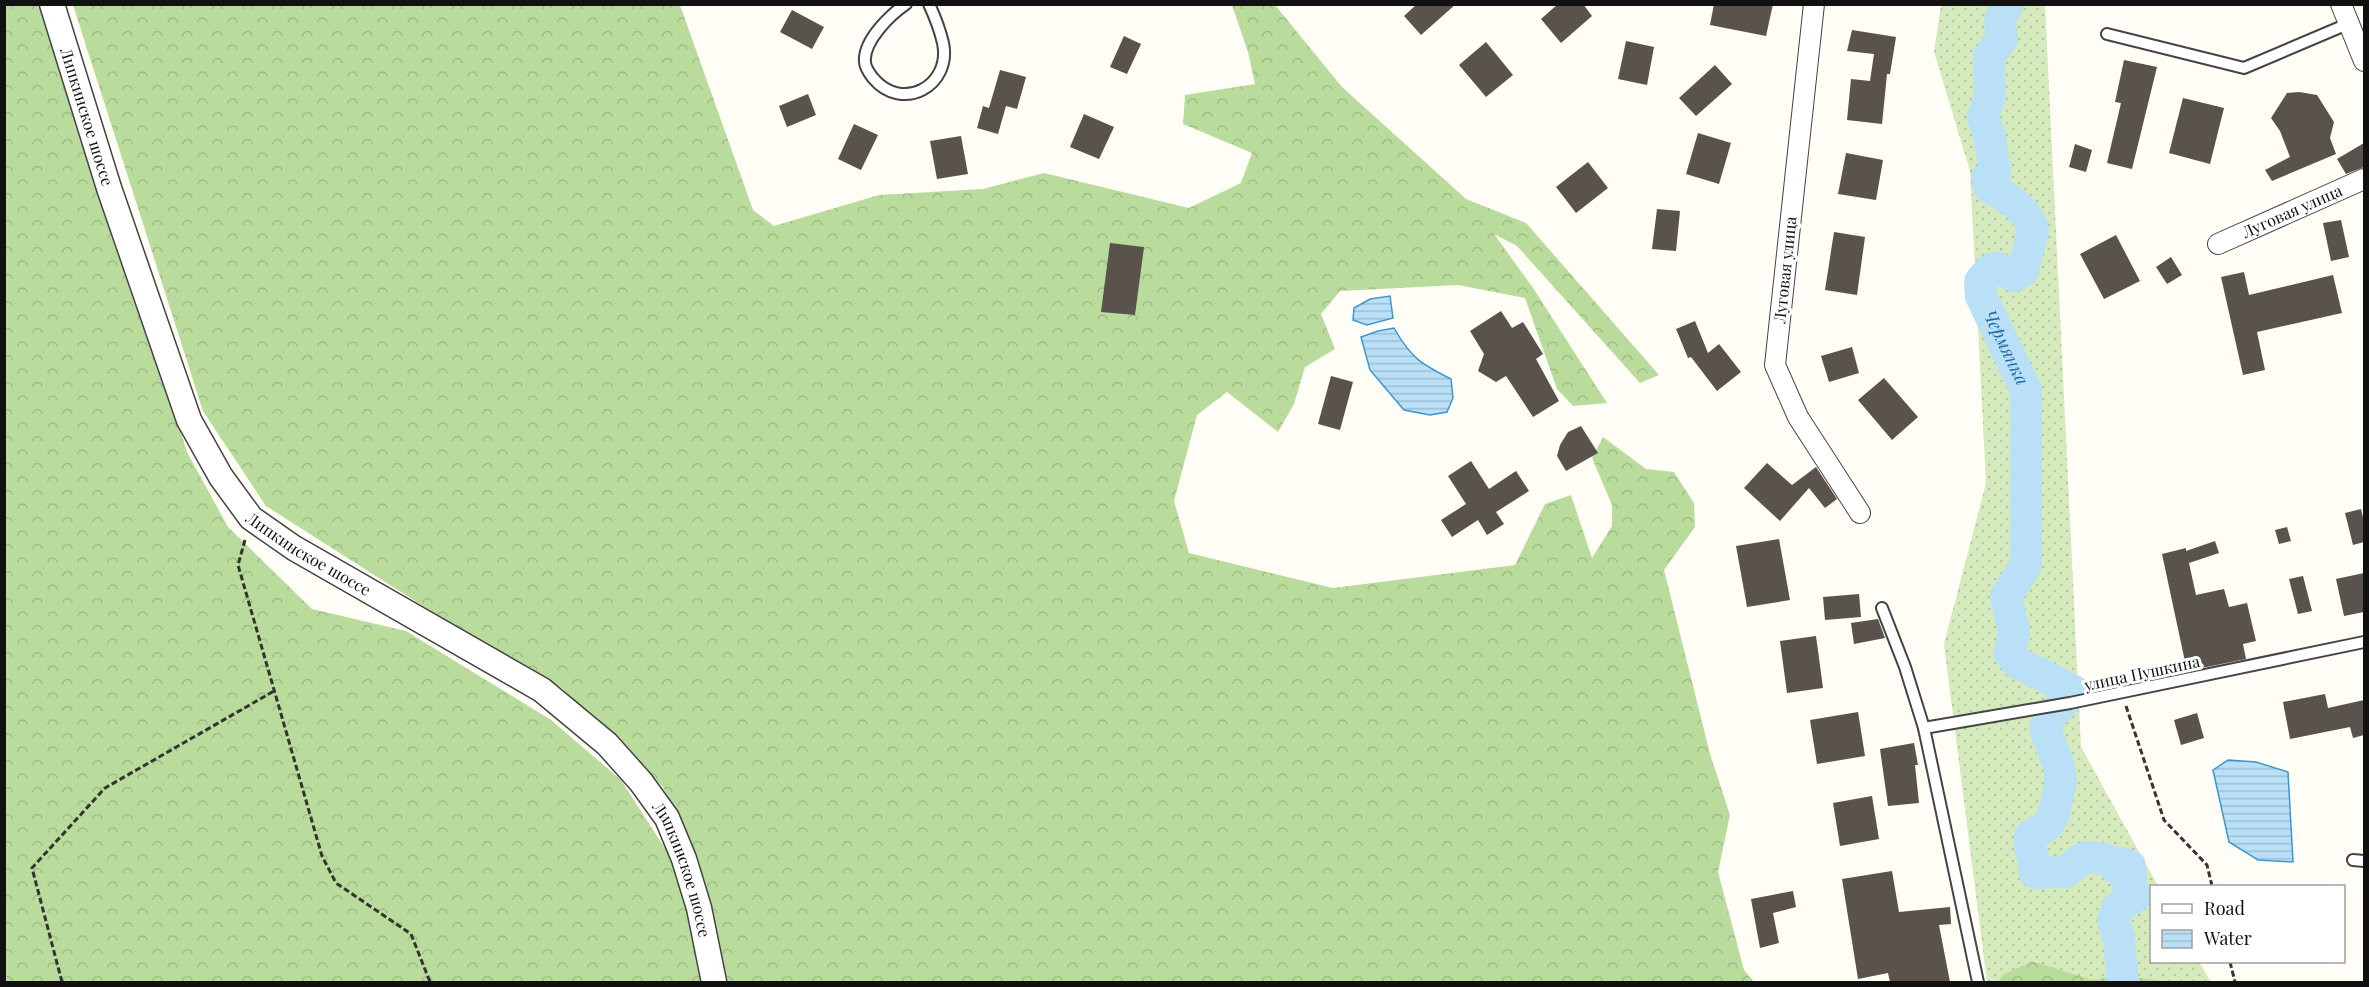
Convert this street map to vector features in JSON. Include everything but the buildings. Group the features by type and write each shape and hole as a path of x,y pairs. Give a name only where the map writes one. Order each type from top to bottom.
{"street":[{"name":"Липкинское шоссе","path":"52,4 109,188 189,420 221,477 251,518 294,548 542,690 607,744 641,782 667,818 684,859 699,908 714,982"},
{"name":"Луговая улица","path":"1814,4 1774,365 1798,417 1860,513"},
{"path":"2341,4 2364,61"},
{"name":"Луговая улица","path":"2218,244 2364,179"}],"lane":[{"path":"906,4 888,17 881,26 868,49 865,62 868,72 885,89 899,94 912,94 926,90 940,72 943,45 929,4"},
{"path":"2107,33 2244,68 2349,23"},
{"path":"1882,608 1905,667 1924,728 1978,982"},
{"name":"улица Пушкина","path":"1924,728 2070,704 2364,642"},
{"path":"2353,860 2364,861"}],"path":[{"path":"251,518 238,565 322,856 336,883 411,934 430,982"},
{"path":"62,982 32,868 105,788 274,691"},
{"path":"2122,693 2164,820 2208,865 2212,885"},
{"path":"2230,963 2235,982"}],"green space":[{"path":"45,4 187,452 228,527 312,609 406,631 551,720 621,780 675,864 705,982 5,982 4,5"},
{"path":"73,5 680,5 753,210 774,226 879,195 983,189 1044,173 1189,208 1241,183 1252,153 1183,124 1185,95 1255,84 1248,52 1232,5 1275,5 1342,87 1466,199 1526,223 1659,375 1640,383 1517,246 1494,234 1533,288 1607,403 1573,406 1557,389 1525,298 1458,285 1340,291 1321,314 1335,349 1305,367 1294,404 1278,432 1227,392 1197,415 1174,501 1189,553 1333,588 1515,565 1545,504 1571,495 1592,558 1612,526 1612,505 1592,458 1603,437 1646,469 1674,472 1694,503 1695,527 1664,570 1710,754 1730,815 1718,872 1744,970 1754,982 726,982 709,897 663,787 562,688 448,622 266,506 203,411"},
{"path":"1941,5 2045,5 2081,747 2157,885 2150,885 2150,963 2200,963 2211,982 1987,982 1944,644 1986,483 1970,171 1934,52"},
{"path":"2032,961 2092,980 2123,976 2174,982 1998,982 2003,975"}],"water":[{"path":"1390,296 1393,318 1367,325 1353,320 1354,308 1370,299"},
{"path":"1394,328 1406,347 1418,359 1451,379 1453,398 1447,412 1430,415 1404,410 1370,370 1361,337"},
{"path":"2228,760 2256,762 2288,772 2293,862 2258,860 2229,842 2213,770"}],"waterway":[{"name":"Чермянка","path":"2008,4 2000,21 2002,39 1989,56 1990,97 1983,117 1990,137 1995,173 1987,178 1989,187 2009,199 2021,210 2033,230 2023,271 2014,276 1993,268 1980,282 1981,296 2026,390 2026,565 2006,596 2014,632 2010,654 2016,662 2074,691 2051,716 2045,729 2059,766 2061,781 2053,816 2047,826 2030,836 2030,849 2034,859 2035,873 2065,872 2081,859 2089,857 2110,861 2115,867 2121,863 2130,866 2131,875 2126,880 2136,896 2117,908 2113,922 2119,938 2123,982"}]}
